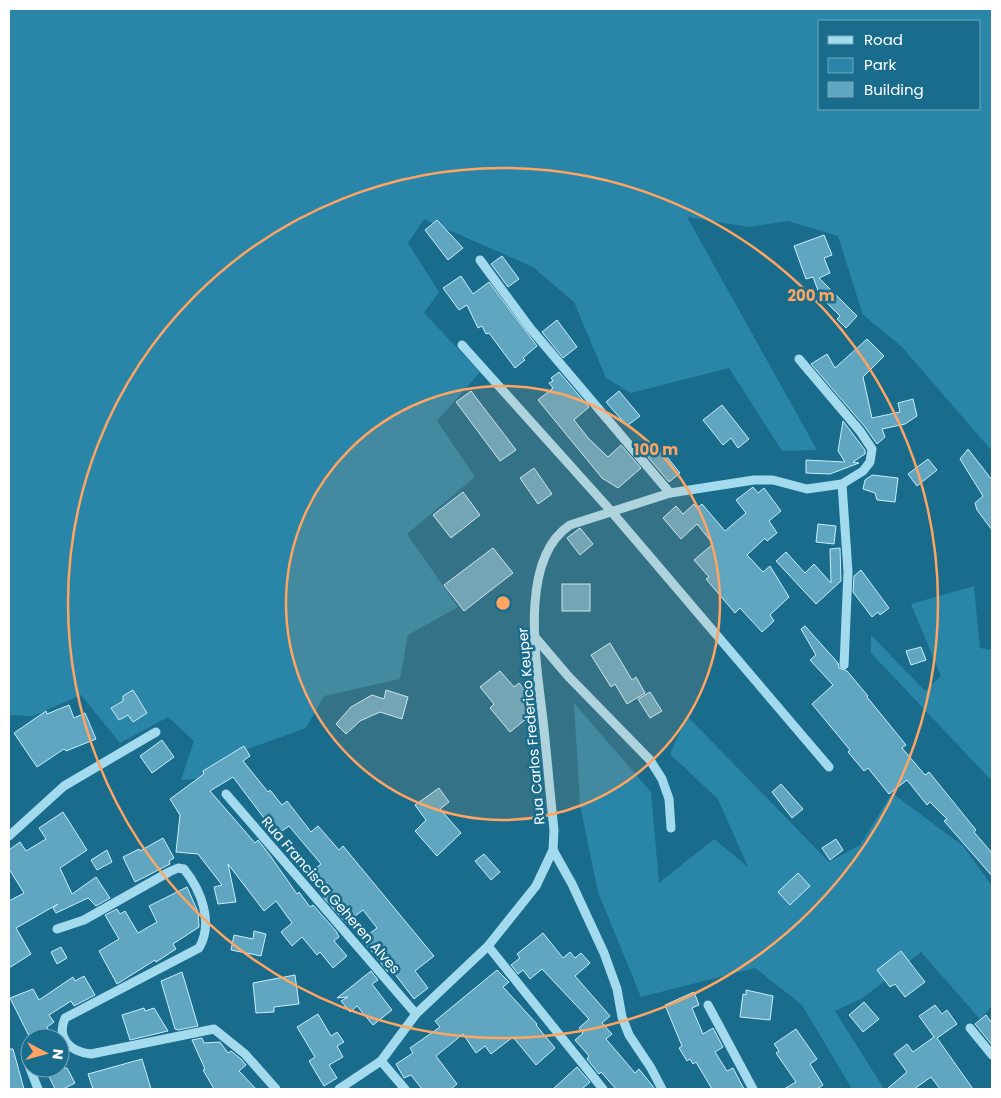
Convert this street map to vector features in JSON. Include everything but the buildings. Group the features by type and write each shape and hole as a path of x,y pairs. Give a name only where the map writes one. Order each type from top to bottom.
{"street":[{"path":"480,260 530,328 670,493"},
{"path":"462,346 612,511 829,768"},
{"name":"Rua Carlos Frederico Keuper","path":"339,1089 381,1061 416,1014 488,946 536,886 553,850 554,830 534,636 538,581 550,544 559,532 570,526 612,511 670,493 765,479 806,489 842,484 863,471 870,462 872,450 860,431 799,359"},
{"path":"842,484 848,572 844,665"},
{"path":"534,636 568,676 650,760 662,779 669,799 671,828"},
{"path":"9,836 64,786 156,732"},
{"name":"Rua Francisca Geheren Alves","path":"226,794 416,1014"},
{"path":"553,850 572,884 604,954 617,989 622,1017 629,1036 651,1068 662,1089"},
{"path":"56,930 84,920 169,872 178,868 184,869 194,881 205,918 206,930 199,948 65,1018 62,1025 63,1037 68,1045 79,1052 91,1054 214,1030 245,1054 276,1089"},
{"path":"488,946 604,1089"},
{"path":"708,1005 753,1089"},
{"path":"970,1028 992,1055"},
{"path":"381,1061 405,1089"}],"green space":[{"path":"9,9 992,9 992,451 902,347 863,315 838,236 788,221 749,227 687,217 817,450 782,451 729,368 631,393 606,378 574,302 533,267 424,219 408,243 439,292 424,313 480,372 437,421 475,477 407,534 458,607 408,635 400,679 324,696 306,728 248,749 202,778 181,780 194,741 168,717 120,743 81,695 33,716 9,715"},
{"path":"974,586 980,648 992,650 992,781 871,653 871,635 925,691 941,676 911,604"},
{"path":"574,703 651,792 659,883 714,839 748,867 718,799 670,754 687,716 829,862 860,845 892,793 963,846 992,886 992,1006 980,1019 921,952 863,998 835,1011 884,1089 852,1089 802,1005 755,968 641,997 598,892 580,805"}]}
